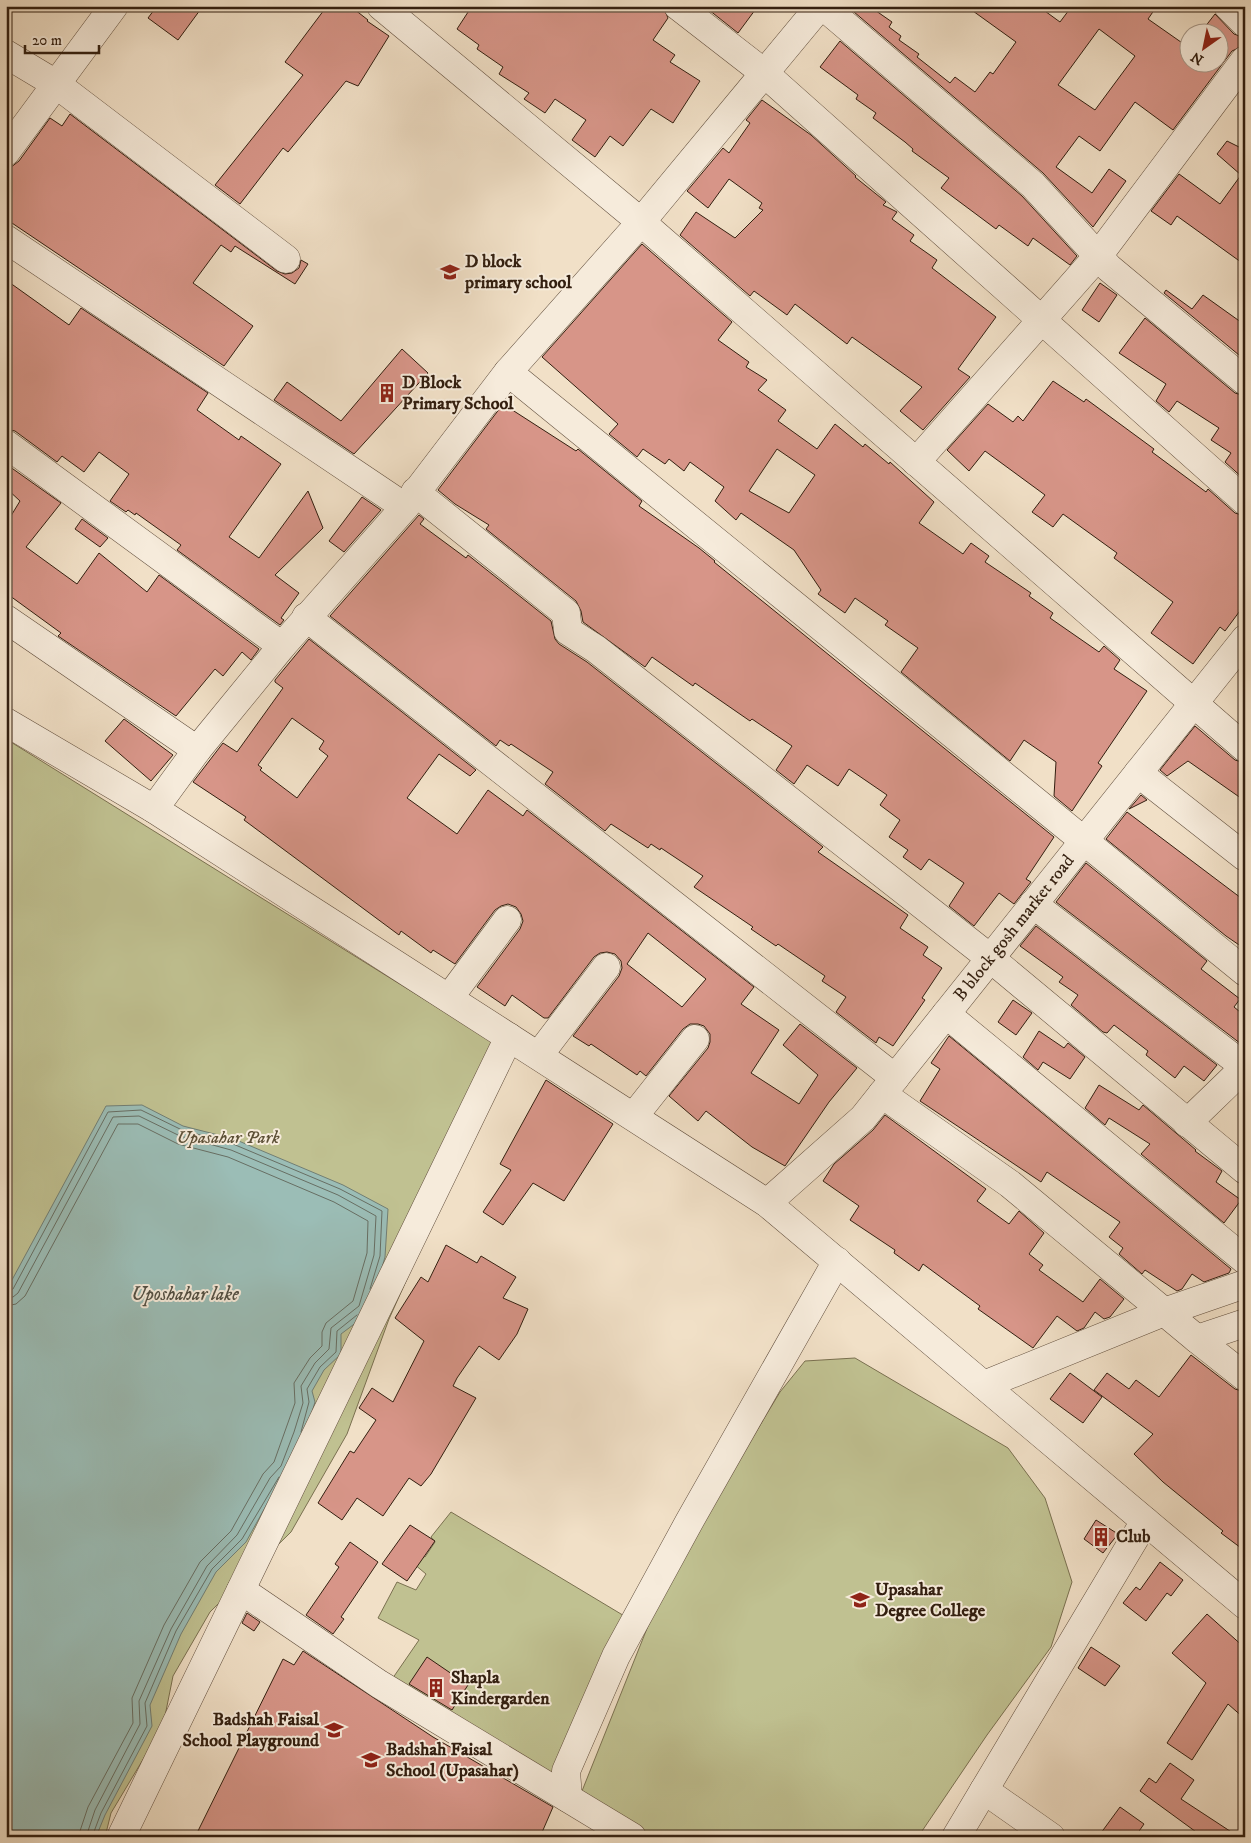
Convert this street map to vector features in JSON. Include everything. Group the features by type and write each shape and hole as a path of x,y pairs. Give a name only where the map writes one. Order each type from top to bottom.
{"street":[{"path":"6,152 114,6"},
{"path":"381,6 641,222 1192,704 1245,748"},
{"path":"678,6 763,72 1245,501"},
{"path":"154,809 197,750 306,617 410,500 508,372 641,222 763,72 821,6 1033,185 1098,256 1245,381"},
{"path":"1228,6 1245,23"},
{"path":"6,54 56,84 286,260"},
{"path":"916,462 1098,256 1245,60"},
{"path":"6,239 410,500 566,613 568,631 596,649 990,958 1245,1170"},
{"path":"508,372 1245,972"},
{"path":"6,444 282,646"},
{"path":"306,617 1010,1184 1196,1339 1245,1377"},
{"path":"6,619 197,750"},
{"name":"B block gosh market road","path":"767,1203 863,1118 1245,639"},
{"path":"6,722 154,809 767,1203 1245,1606"},
{"path":"1138,773 1245,857"},
{"path":"1033,904 1245,1067 1187,1123"},
{"path":"449,998 507,920"},
{"path":"539,1055 606,967"},
{"path":"946,1014 1245,1260"},
{"path":"122,1837 509,1037"},
{"path":"634,1116 695,1039"},
{"path":"568,1798 566,1771 616,1656 688,1522 837,1261"},
{"path":"984,1385 1164,1312 1245,1284"},
{"path":"1196,1339 1245,1323"},
{"path":"956,1837 1145,1521"},
{"path":"241,1590 379,1684 632,1837"},
{"path":"984,1790 1051,1837"}],"green space":[{"name":"Upasahar Park","path":"6,739 509,1052 389,1319 347,1434 291,1532 210,1612 173,1676 163,1726 111,1813 105,1837 6,1837"},
{"name":"Upasahar Degree College","path":"855,1358 1008,1448 1045,1498 1072,1582 1051,1647 987,1735 918,1837 649,1837 580,1796 666,1581 780,1392 805,1361"},
{"path":"451,1512 626,1617 555,1778 388,1685 419,1640 378,1618 397,1582 416,1590 426,1574 414,1564 419,1553 425,1557 435,1542 431,1537"}],"water":[{"name":"Uposhahar lake","path":"142,1105 183,1126 234,1139 343,1185 388,1209 385,1257 369,1313 341,1334 341,1354 324,1370 312,1391 315,1402 305,1435 246,1542 216,1572 181,1634 150,1705 152,1726 105,1815 96,1837 6,1837 6,1291 106,1106"}],"building":[{"path":"157,6 203,6 178,40 148,18"},
{"path":"327,6 350,6 367,21 389,36 358,86 346,81 288,152 283,148 240,204 215,185 303,75 285,62"},
{"path":"472,6 663,6 668,18 653,40 675,55 670,62 700,81 673,123 651,109 623,146 610,136 595,157 572,140 586,120 555,99 545,113 524,99 529,93 499,74 503,67 477,49 479,45 457,29"},
{"path":"704,6 758,6 738,33"},
{"path":"847,6 869,6 892,22 889,27 901,36 899,40 919,54 917,57 950,83 955,77 975,92 990,72 993,74 1016,42 966,6 1038,6 1060,22 1072,6 1157,6 1148,19 1178,40 1178,72 1216,72 1173,130 1135,102 1100,151 1079,136 1056,167 1092,193 1109,169 1126,181 1093,227 1043,173","holes":["1099,29 1135,56 1095,110 1058,85"]},
{"path":"1215,14 1223,22 1209,22"},
{"path":"1228,28 1234,34 1245,38 1245,45 1232,51 1228,56"},
{"path":"840,41 1022,196 1077,256 1070,265 1033,238 1028,246 999,225 996,229 941,188 949,178 912,151 913,149 905,142 873,118 876,113 856,99 858,95 820,67"},
{"path":"762,100 811,135 855,177 886,202 883,205 897,212 892,219 914,235 910,241 937,260 932,268 996,317 958,369 970,377 923,430 900,411 922,387 852,337 847,344 795,304 787,315 754,291 750,296 680,235 696,212 735,238 763,210 759,208 762,203 729,179 708,208 687,191 723,148 729,153 750,123 746,120"},
{"path":"70,114 277,271 285,274 292,273 299,268 301,260 308,264 295,284 235,246 231,252 221,245 193,283 253,326 224,366 6,219 6,171 19,161 50,118 62,126"},
{"path":"1227,141 1245,150 1245,265 1177,216 1171,225 1151,211 1179,174 1220,204 1241,175 1217,154"},
{"path":"642,244 732,322 718,340 749,362 746,367 767,380 758,390 786,410 778,421 817,449 835,424 863,447 865,444 889,464 890,462 934,502 919,523 963,554 971,543 989,556 985,562 1031,593 1029,596 1053,613 1050,618 1099,652 1104,646 1120,660 1114,669 1147,691 1098,763 1102,766 1072,811 1054,796 1056,762 1024,740 1010,761 901,672 918,648 885,625 888,621 855,598 845,613 818,594 821,590 794,550 741,513 736,520 715,501 724,487 690,462 684,471 669,459 665,464 643,449 637,457 609,434 618,424 542,357","holes":["777,449 815,475 789,513 749,491"]},
{"path":"6,280 69,325 81,308 208,393 197,410 239,440 241,436 281,464 229,537 259,558 308,491 323,528 275,575 299,593 281,618 284,620 280,625 177,550 181,545 136,513 135,515 128,510 126,512 110,501 129,474 99,452 84,472 62,456 57,462 15,431 6,429"},
{"path":"1100,283 1117,295 1099,322 1082,310"},
{"path":"1166,290 1192,309 1203,295 1245,325 1245,360 1164,293"},
{"path":"1145,318 1235,393 1245,396 1245,480 1225,462 1231,453 1211,440 1219,428 1177,401 1169,412 1156,401 1166,384 1119,353"},
{"path":"402,349 428,373 354,454 274,400 287,382 341,421"},
{"path":"1053,381 1084,402 1086,399 1154,449 1152,452 1206,492 1208,489 1235,513 1245,516 1245,604 1225,631 1220,627 1193,664 1151,633 1173,602 1114,558 1117,553 1063,514 1053,527 1032,512 1045,495 985,451 969,471 947,450 988,404 1013,422 1018,416 1023,421"},
{"path":"503,404 576,451 578,449 642,501 639,506 699,548 1054,837 1026,879 1031,882 1014,904 999,893 974,926 949,906 964,883 929,859 921,870 903,857 908,850 889,837 900,820 880,805 887,795 849,769 838,786 807,765 794,784 776,770 792,746 752,719 750,721 695,683 693,686 652,657 645,667 583,622 581,611 576,601 486,529 489,525 455,504 438,490"},
{"path":"6,464 61,503 26,547 77,584 99,553 147,592 159,575 259,649 251,660 242,652 223,676 215,669 176,716 58,636 61,633 6,593 6,524 20,501 6,488"},
{"path":"362,497 381,510 344,552 329,541"},
{"path":"419,515 424,519 420,524 466,558 468,555 551,621 555,639 559,644 587,662 823,847 818,852 908,915 900,928 928,947 923,955 942,968 922,998 925,1000 893,1046 879,1037 876,1043 836,1012 846,997 822,981 825,976 778,944 776,946 751,929 753,927 694,887 703,876 661,848 660,850 651,844 648,848 611,824 605,831 545,784 553,772 511,744 509,746 500,740 496,746 330,616"},
{"path":"82,519 108,538 100,547 75,529"},
{"path":"309,639 476,770 470,776 439,754 407,798 457,834 488,790 523,816 527,810 754,987 741,1004 779,1030 751,1073 799,1104 818,1075 783,1045 800,1024 857,1068 829,1102 785,1166 752,1147 706,1111 698,1121 669,1096 708,1048 710,1034 704,1026 690,1024 683,1029 646,1076 640,1071 637,1075 591,1044 589,1046 573,1036 619,976 622,968 621,961 615,954 600,953 594,957 548,1018 544,1018 512,995 505,1006 477,987 520,929 523,921 516,907 508,904 495,910 455,964 433,950 431,953 401,931 399,935 244,820 246,817 193,782 223,743 237,752 283,688 275,680","holes":["292,718 324,741 319,749 328,756 297,798 260,770 262,768 258,765","648,933 706,979 682,1007 627,964"]},
{"path":"124,719 173,755 151,781 105,741"},
{"path":"1195,726 1235,760 1245,763 1245,801 1188,761 1167,776 1160,770"},
{"path":"1141,795 1147,800 1129,809"},
{"path":"1127,812 1245,901 1245,949 1226,936 1106,839"},
{"path":"1086,863 1207,961 1201,969 1240,999 1234,1007 1245,1016 1245,1047 1056,902"},
{"path":"1036,926 1217,1065 1204,1081 1184,1066 1175,1078 1146,1055 1148,1051 1114,1025 1107,1033 1103,1032 1071,1005 1078,995 1059,982 1063,977 1020,946"},
{"path":"1013,1000 1032,1013 1016,1035 998,1022"},
{"path":"1039,1031 1064,1048 1068,1043 1085,1057 1070,1079 1043,1062 1038,1070 1023,1057"},
{"path":"949,1036 1231,1269 1229,1273 1204,1282 1192,1274 1182,1289 1177,1291 1145,1270 1142,1274 1119,1254 1123,1248 1109,1237 1120,1222 1047,1172 1041,1182 920,1101 940,1069 931,1063"},
{"path":"546,1080 613,1124 564,1201 533,1183 503,1225 483,1212 511,1170 500,1164"},
{"path":"1099,1085 1139,1110 1143,1105 1195,1151 1222,1171 1216,1182 1241,1200 1224,1223 1141,1154 1150,1144 1109,1118 1105,1125 1085,1108"},
{"path":"885,1115 986,1189 977,1201 1009,1224 1019,1211 1044,1233 1029,1254 1043,1265 1039,1270 1083,1302 1100,1279 1124,1299 1110,1317 1104,1319 1095,1312 1084,1328 1077,1331 1057,1316 1033,1348 978,1309 980,1306 923,1264 919,1271 894,1253 895,1250 850,1220 859,1206 823,1181 834,1164 873,1130"},
{"path":"446,1245 477,1263 481,1256 516,1277 503,1298 528,1309 517,1334 499,1360 479,1346 457,1378 453,1386 476,1398 431,1474 421,1486 409,1478 383,1516 357,1498 342,1520 318,1503 350,1451 354,1453 376,1420 359,1408 372,1388 393,1402 424,1341 395,1318 421,1277 428,1282"},
{"path":"1191,1355 1235,1389 1245,1392 1245,1551 1221,1533 1223,1531 1163,1482 1134,1454 1153,1434 1094,1390 1107,1373 1129,1389 1136,1380 1159,1397"},
{"path":"1070,1373 1102,1397 1083,1423 1050,1399"},
{"name":"Club","path":"1096,1520 1118,1534 1103,1553 1084,1539"},
{"path":"410,1525 435,1541 407,1581 382,1564"},
{"path":"350,1542 378,1562 341,1617 344,1619 333,1634 306,1615 339,1567 335,1564"},
{"path":"1160,1562 1183,1580 1171,1596 1167,1593 1146,1621 1123,1603 1136,1587 1140,1590"},
{"path":"247,1613 260,1622 254,1631 242,1623"},
{"path":"1207,1614 1245,1648 1245,1719 1228,1704 1192,1760 1167,1743 1206,1683 1172,1653"},
{"path":"1091,1647 1120,1666 1105,1686 1078,1668"},
{"name":"Badshah Faisal School (Upasahar)","path":"303,1651 433,1737 553,1807 540,1837 195,1837 283,1659 294,1665"},
{"name":"Shapla Kindergarden","path":"427,1657 468,1685 452,1710 409,1684"},
{"path":"1170,1763 1194,1780 1181,1799 1239,1837 1203,1837 1140,1791 1149,1778 1156,1783"},
{"path":"1120,1807 1144,1824 1135,1837 1098,1837"}],"place":[{"name":"D block primary school","path":"450,272"},
{"name":"D Block Primary School","path":"387,393"},
{"name":"Club","path":"1101,1537"},
{"name":"Upasahar Degree College","path":"860,1600"},
{"name":"Shapla Kindergarden","path":"436,1688"},
{"name":"Badshah Faisal School Playground","path":"334,1730"},
{"name":"Badshah Faisal School (Upasahar)","path":"371,1760"}]}
